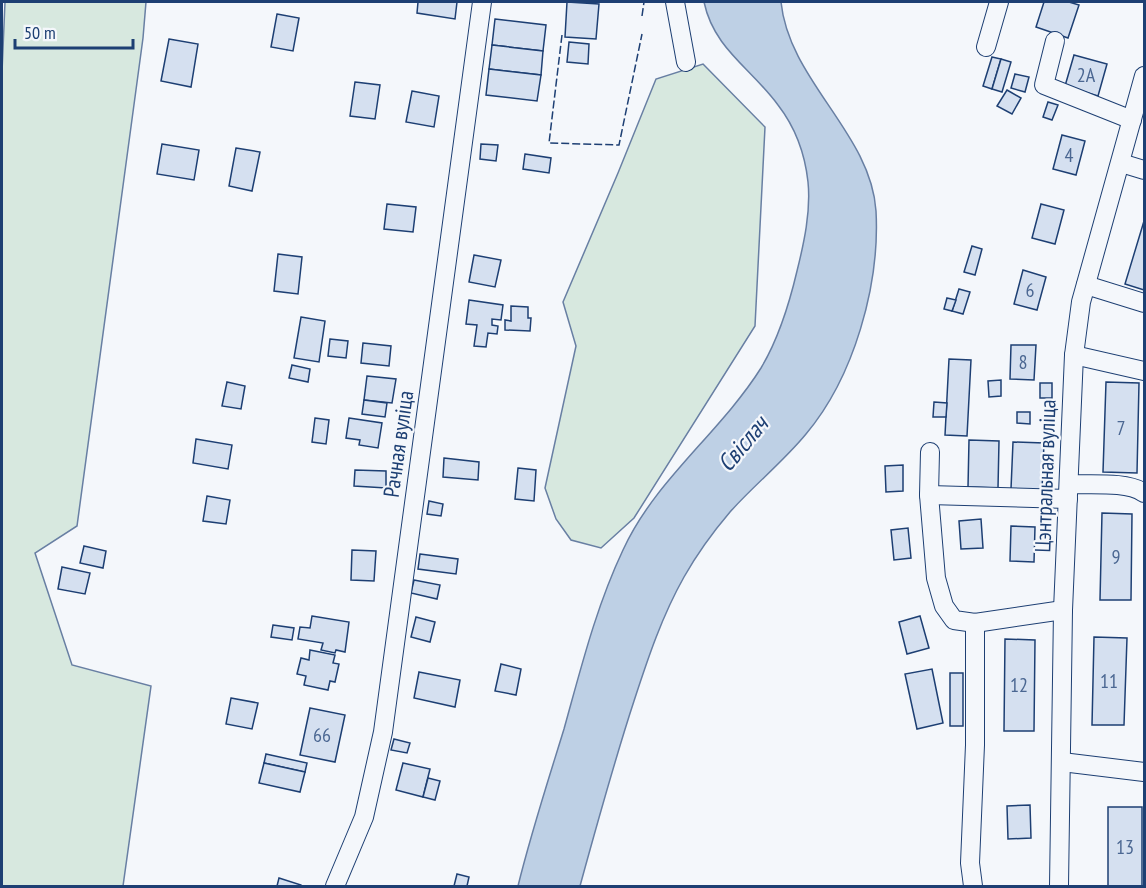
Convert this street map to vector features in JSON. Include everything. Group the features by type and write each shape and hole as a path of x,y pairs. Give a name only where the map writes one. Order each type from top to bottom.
{"street":[{"name":"Рачная вуліца","path":"335,886 364,817 383,732 482,2"},
{"path":"675,2 686,63"},
{"path":"986,47 999,2"},
{"path":"1055,41 1044,85 1132,120"},
{"name":"Цэнтральная вуліца","path":"1059,886 1063,610 1074,355 1081,303 1144,76"},
{"path":"1121,163 1144,170"},
{"path":"1086,285 1144,303"},
{"path":"1074,355 1144,371"},
{"path":"930,452 929,495 936,578 944,606 954,620 975,623 1063,610"},
{"path":"929,495 1068,492 1123,486 1144,493"},
{"path":"973,886 970,863 975,745 975,623"},
{"path":"1062,762 1144,772"}],"shaded area":[{"path":"5,2 146,2 77,526 35,553 72,665 151,686 123,886 2,886 2,72"},
{"path":"703,64 765,127 755,326 634,518 601,548 571,540 556,519 545,488 576,346 563,302 656,79"}],"water":[{"name":"Свіслач","path":"704,2 781,2 787,30 799,57 846,131 871,183 876,211 876,239 874,269 868,299 850,358 838,386 823,411 797,444 724,520 689,568 676,592 656,638 634,701 580,886 518,886 590,638 613,572 636,525 652,501 727,414 761,368 783,321 802,249 808,216 809,193 802,151 789,122 778,105 716,33"}],"building":[{"path":"418,2 457,2 455,19 417,13"},
{"path":"567,2 599,4 596,39 565,37"},
{"path":"1044,2 1069,2 1079,5 1068,38 1036,27"},
{"path":"277,14 299,18 293,51 271,47"},
{"path":"495,19 546,25 543,51 492,45"},
{"path":"169,39 198,44 191,87 161,81"},
{"path":"569,42 589,44 588,64 567,62"},
{"path":"492,45 543,51 541,75 489,69"},
{"path":"1074,55 1107,64 1098,96 1065,86"},
{"path":"992,57 1001,59 992,89 983,86"},
{"path":"1001,59 1011,62 1002,92 992,89"},
{"path":"489,69 541,75 537,101 486,95"},
{"path":"1015,74 1029,77 1025,92 1011,88"},
{"path":"355,82 380,85 375,119 350,116"},
{"path":"1007,90 1021,98 1012,114 997,106"},
{"path":"412,91 439,96 434,127 406,122"},
{"path":"1048,102 1058,105 1052,120 1043,117"},
{"path":"1062,135 1085,141 1076,175 1053,169"},
{"path":"162,144 199,150 194,180 157,174"},
{"path":"481,144 498,145 496,161 480,159"},
{"path":"236,148 260,152 252,191 229,186"},
{"path":"525,154 551,158 549,173 523,169"},
{"path":"387,204 416,207 413,232 384,229"},
{"path":"1041,204 1064,210 1055,244 1032,238"},
{"path":"1144,221 1144,290 1125,284"},
{"path":"972,246 982,249 975,275 964,272"},
{"path":"278,254 302,257 298,294 274,291"},
{"path":"474,255 501,260 495,287 469,282"},
{"path":"1023,270 1046,277 1037,310 1014,304"},
{"path":"959,289 970,292 963,314 952,311"},
{"path":"947,298 956,300 952,311 944,309"},
{"path":"469,300 503,305 501,320 492,319 492,325 498,326 497,334 488,333 486,347 474,346 477,325 466,324"},
{"path":"511,306 528,307 528,318 531,318 530,331 505,330 505,320 511,321"},
{"path":"301,317 325,321 319,362 294,358"},
{"path":"330,339 348,341 346,358 328,356"},
{"path":"363,343 391,346 389,366 361,363"},
{"path":"1011,345 1036,345 1034,380 1010,379"},
{"path":"949,359 971,360 967,436 945,435"},
{"path":"292,365 310,369 308,382 289,378"},
{"path":"367,376 396,379 392,403 364,400"},
{"path":"1001,380 1001,396 989,397 988,381"},
{"path":"227,382 245,386 241,409 222,406"},
{"path":"1106,382 1139,383 1137,473 1103,472"},
{"path":"1040,383 1052,383 1052,398 1040,398"},
{"path":"364,400 387,403 385,417 362,414"},
{"path":"934,402 947,403 946,417 933,417"},
{"path":"1017,412 1030,412 1030,424 1017,423"},
{"path":"315,418 329,420 326,444 312,442"},
{"path":"349,418 382,423 378,448 359,445 360,440 346,438"},
{"path":"196,439 232,445 228,469 193,463"},
{"path":"969,440 999,441 998,488 968,487"},
{"path":"1013,442 1044,443 1042,490 1011,489"},
{"path":"444,458 479,462 478,480 443,477"},
{"path":"903,465 903,491 886,492 885,466"},
{"path":"518,468 536,470 534,501 515,499"},
{"path":"355,470 386,471 386,488 354,486"},
{"path":"207,496 230,500 226,524 203,521"},
{"path":"429,501 443,504 441,516 427,514"},
{"path":"1102,513 1132,514 1131,600 1100,600"},
{"path":"981,519 983,548 961,549 959,521"},
{"path":"1011,526 1035,527 1034,562 1010,561"},
{"path":"908,528 911,558 894,560 891,530"},
{"path":"84,546 106,551 103,568 80,563"},
{"path":"352,550 376,551 374,581 351,580"},
{"path":"420,554 458,559 456,574 418,569"},
{"path":"62,567 90,573 85,594 58,589"},
{"path":"414,580 440,585 437,599 411,593"},
{"path":"312,616 349,622 345,652 336,650 335,653 321,650 323,643 298,639 300,627 310,628"},
{"path":"920,616 929,648 907,654 899,622"},
{"path":"416,617 435,622 430,642 411,637"},
{"path":"273,625 294,628 292,640 271,637"},
{"path":"1094,637 1127,638 1124,725 1092,725"},
{"path":"1005,639 1035,640 1034,731 1004,731"},
{"path":"310,650 335,655 333,663 339,664 335,682 330,681 328,690 304,685 306,676 297,674 301,658 309,660"},
{"path":"501,664 521,669 516,695 495,691"},
{"path":"932,669 943,723 917,729 905,674"},
{"path":"419,672 460,680 455,707 414,698"},
{"path":"950,673 963,673 963,726 950,726"},
{"path":"231,698 258,703 252,729 226,724"},
{"path":"310,708 345,715 335,762 300,755"},
{"path":"394,739 410,743 407,753 391,750"},
{"path":"266,754 307,763 305,772 264,763"},
{"path":"264,763 305,772 300,792 259,783"},
{"path":"403,763 430,769 423,797 396,790"},
{"path":"428,778 440,781 435,800 423,797"},
{"path":"1030,805 1031,838 1008,839 1007,806"},
{"path":"1108,807 1142,807 1142,886 1108,886"},
{"path":"457,874 469,877 467,886 454,886"},
{"path":"279,878 301,885 301,886 277,886"}],"fence":[{"path":"642,16 644,2"},
{"path":"562,35 549,143 619,145 642,34"}]}
